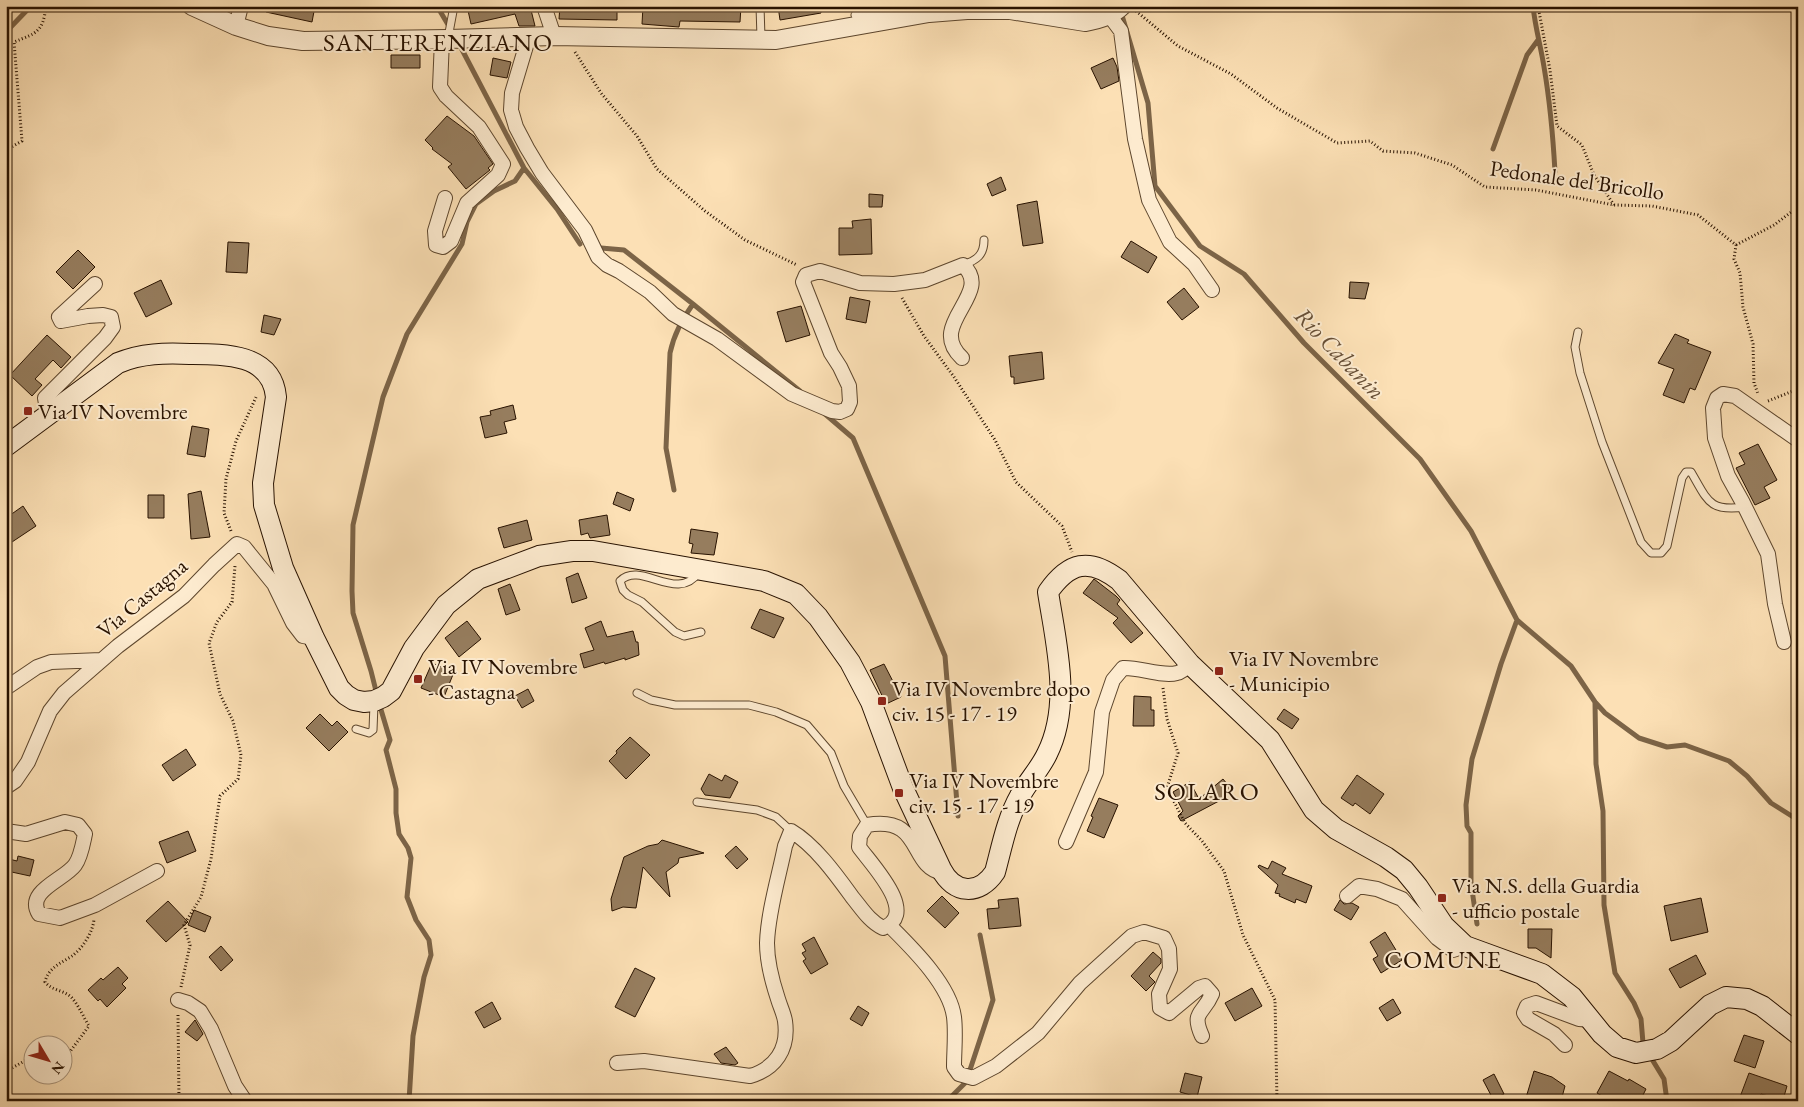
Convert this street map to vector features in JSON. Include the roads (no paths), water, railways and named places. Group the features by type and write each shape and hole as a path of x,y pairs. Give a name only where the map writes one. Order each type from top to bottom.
{"main road":[{"path":"6,446 118,363 133,357 166,353 226,354 257,364 267,374 275,388 276,397 263,483 264,505 283,568 314,638 339,688 354,700 364,702 380,697 390,691 414,648 446,606 478,579 539,556 572,551 593,551 764,581 796,594 818,617 850,662 871,702 903,788 943,873 953,884 962,888 972,889 981,886 990,880 996,872 1013,809 1021,793 1048,754 1056,728 1061,673 1048,592 1059,576 1078,566 1087,565 1105,569 1119,580 1190,664 1270,740 1314,810 1336,829 1386,857 1404,870 1418,887 1444,926 1465,946 1542,974 1572,997 1602,1034 1617,1046 1636,1053 1657,1049 1671,1041 1710,1005 1726,997 1747,999 1762,1006 1798,1034"}],"street":[{"path":"192,6 236,26 268,36 303,41 445,40 529,36 776,40 856,20 929,12 1010,10 1084,14 1097,20 1116,11 1135,140 1149,200 1170,242 1194,264 1212,290"},
{"path":"236,26 241,6"},
{"path":"544,6 554,36"},
{"path":"529,36 512,93 511,110 516,127 542,173 585,230 598,257 607,265 650,292 673,314 716,338 792,394 832,411 840,412 848,409 850,402 848,386 840,367 831,353 804,282 806,275 820,271 860,283 894,284 925,280 963,265 969,271 973,282 969,295 952,324 950,340 956,353 962,358"},
{"path":"445,40 440,87 446,96 478,127 503,164 498,175 467,203 451,242 443,247 436,245 435,231 445,198"},
{"path":"48,414 45,398 105,338 113,326 111,317 103,315 61,321 59,317 95,284"},
{"path":"1784,642 1775,604 1768,554 1728,476 1715,438 1713,408 1718,398 1723,394 1735,396 1798,440"},
{"name":"Via Castagna","path":"6,787 16,781 28,762 50,711 64,692 118,646 184,596 237,544 244,547 274,584 293,623 302,636 314,638"},
{"path":"6,688 37,667 51,662 101,660"},
{"path":"1066,842 1096,772 1102,712 1113,680 1122,668 1178,673 1190,664"},
{"path":"6,831 26,834 65,822 78,825 85,834 83,846 75,865 41,893 36,900 36,908 39,914 60,918 95,905 157,871"},
{"path":"616,1063 644,1061 750,1076 762,1073 774,1062 784,1043 785,1022 768,965 767,942 785,846 792,831 811,848 836,876 874,924 883,928 890,926 898,908 887,884 859,847 860,836 867,825 878,823 891,824 908,834 928,866 935,872 943,873"},
{"path":"1347,896 1359,886 1378,889 1402,900 1437,938 1453,950 1465,946"},
{"path":"890,926 919,955 934,975 948,1000 954,1016 954,1067 959,1074 974,1078 996,1066 1038,1033 1080,983 1112,952 1132,936 1144,932 1164,938 1169,950 1170,969 1159,994 1160,1008 1169,1013 1199,988 1205,986 1212,994 1208,1003 1199,1014 1196,1023 1202,1036"},
{"path":"178,1000 200,1010 212,1029 235,1086 245,1101"},
{"path":"1564,1046 1554,1034 1528,1019 1524,1013 1527,1006 1536,1003 1579,1019 1592,1020"}],"lane":[{"path":"445,40 454,6"},
{"path":"760,6 761,40"},
{"path":"853,6 856,20 904,6"},
{"path":"963,265 975,261 982,255 984,240"},
{"path":"1578,332 1575,347 1580,373 1602,442 1642,542 1651,553 1661,553 1667,546 1682,478 1686,472 1691,472 1705,496 1714,505 1727,510 1745,507"},
{"path":"701,569 689,583 678,585 632,575 624,577 620,581 623,590 628,595 642,602 675,632 684,636 701,632"},
{"path":"638,692 651,700 675,705 749,705 776,712 807,725 831,753 844,786 867,825"},
{"path":"356,730 370,732 373,730 380,697"},
{"path":"696,802 757,810 776,817 792,831"}],"waterway":[{"path":"6,32 31,6"},
{"path":"437,6 450,28"},
{"path":"1533,6 1548,93 1555,172"},
{"name":"Rio Cabanin","path":"1121,12 1148,103 1155,186 1200,246 1244,274 1304,343 1420,459 1471,531 1517,620 1571,666 1595,702 1605,713 1639,738 1667,747 1685,745 1729,761 1747,776 1771,803 1798,820"},
{"path":"1493,149 1527,55 1538,40"},
{"path":"458,42 524,168 557,209 580,244"},
{"path":"377,695 353,613 353,525 383,397 407,334 462,244 467,222 476,204 494,191 515,181 524,168"},
{"path":"601,248 624,250 800,391"},
{"path":"674,490 666,448 670,353 679,327 693,304"},
{"path":"825,414 853,438 945,656 958,816"},
{"path":"1477,924 1471,883 1471,833 1467,826 1466,805 1472,759 1501,664 1517,620"},
{"path":"1595,702 1596,764 1603,811 1604,905 1615,973 1634,1003 1641,1019 1645,1047"},
{"path":"379,703 390,740 386,750 396,789 396,813 399,834 408,848 411,858 407,897 416,920 429,940 431,955 424,977 413,1036 409,1101"},
{"path":"947,1101 966,1082 993,1000 980,935"},
{"path":"1650,1056 1664,1079 1667,1101"}],"place":[{"name":"Via IV Novembre","path":"28,411"},
{"name":"Via IV Novembre - Municipio","path":"1219,671"},
{"name":"Via IV Novembre - Castagna","path":"418,679"},
{"name":"Via IV Novembre dopo civ. 15 - 17 - 19","path":"882,701"},
{"name":"Via IV Novembre civ. 15 - 17 - 19","path":"899,793"},
{"name":"Via N.S. della Guardia - ufficio postale","path":"1442,898"}],"district":[{"name":"SAN TERENZIANO","path":"438,42"},
{"name":"SOLARO","path":"1207,791"},
{"name":"COMUNE","path":"1443,959"}]}
